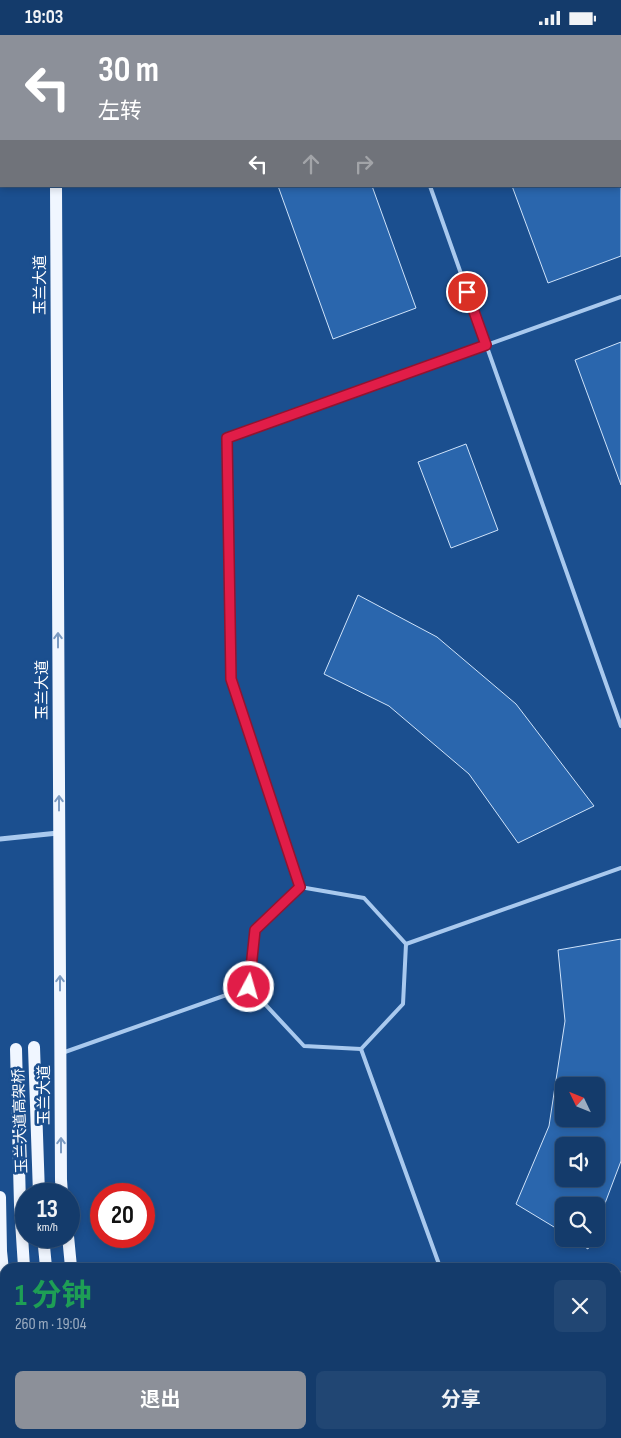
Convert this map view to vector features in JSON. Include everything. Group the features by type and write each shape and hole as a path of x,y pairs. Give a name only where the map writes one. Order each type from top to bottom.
{"main road":[{"name":"玉兰大道","path":"56,187 61,1183"},
{"name":"玉兰大道高架桥","path":"34,1047 39,1183"},
{"name":"玉兰大道高架桥","path":"16,1049 20,1205 24,1263"},
{"path":"0,1197 1,1251"},
{"path":"44,1248 46,1263"},
{"path":"69,1248 71,1263"}],"street":[{"path":"0,839 59,833"}],"lane":[{"path":"430,187 621,726"},
{"path":"300,887 231,679 227,438 621,297"},
{"path":"406,944 621,868"},
{"path":"300,887 364,898 406,944 403,1004 361,1049 304,1046 249,987 255,930 300,887"},
{"path":"60,1054 249,987"},
{"path":"361,1049 439,1263"}],"building":[{"path":"278,187 372,187 416,308 333,339"},
{"path":"512,187 621,187 621,256 548,283"},
{"path":"621,342 621,485 575,360"},
{"path":"466,444 498,530 451,548 418,462"},
{"path":"358,595 437,637 516,704 594,806 518,843 469,774 389,706 324,674"},
{"path":"621,939 621,1161 605,1203 605,1197 555,1197 555,1228 516,1204 549,1126 555,1087 555,1127 605,1127 605,1077 556,1077 565,1021 558,950"}],"route":[{"path":"249,987 255,930 300,887 231,679 227,438 486,345 467,292"}]}
